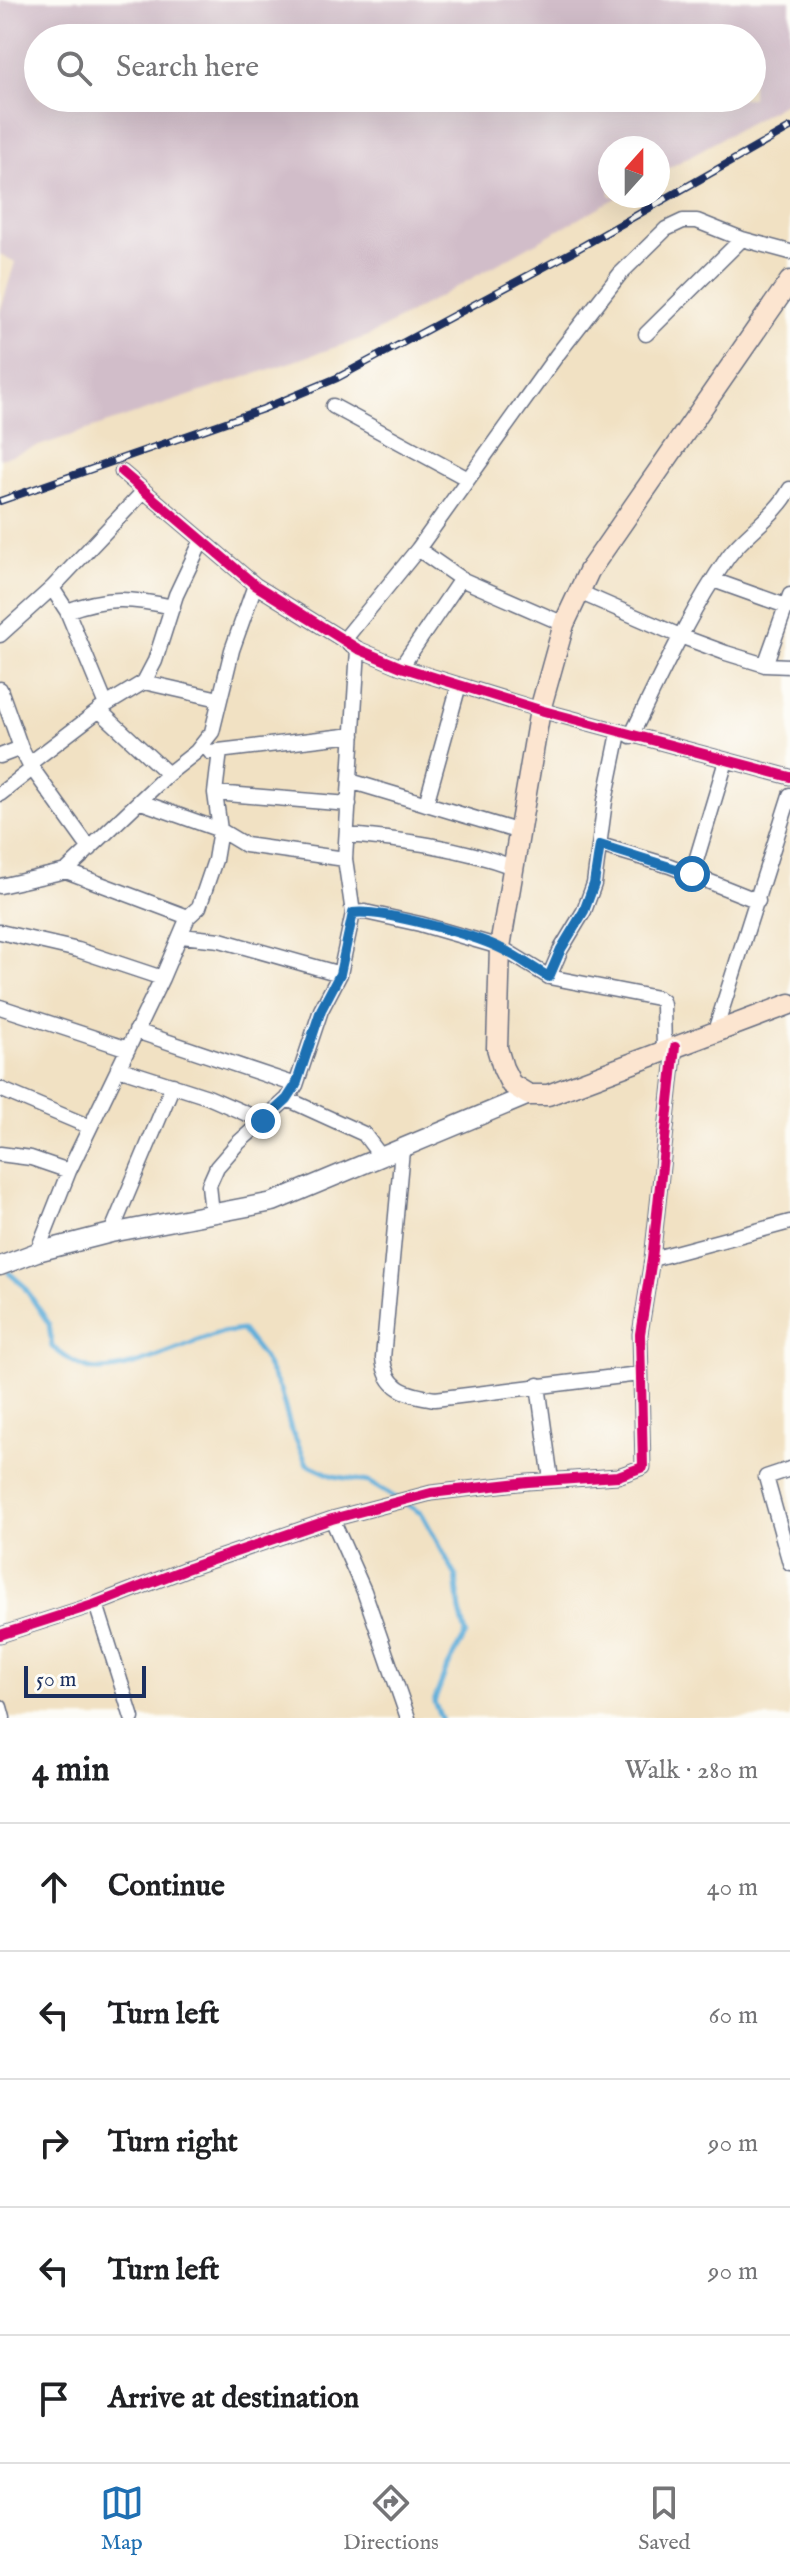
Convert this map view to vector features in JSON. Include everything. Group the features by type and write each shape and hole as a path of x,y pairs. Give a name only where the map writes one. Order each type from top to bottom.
{"main road":[{"path":"790,281 598,558 564,624 540,710 500,947 497,1048 511,1084 529,1095 548,1095 790,1004"}],"street":[{"path":"344,640 418,549 557,355 620,274 666,229 683,221 697,221 742,239 790,252"},
{"path":"646,334 742,239"},
{"path":"333,406 468,479"},
{"path":"122,472 255,585 358,649 401,667 540,710 790,777"},
{"path":"0,635 52,588 144,491"},
{"path":"549,977 561,949 584,911 594,884 605,801 625,734 734,549 789,493"},
{"path":"0,794 103,708 144,682 155,661 182,581 202,540"},
{"path":"418,549 461,579 564,624"},
{"path":"401,667 461,579"},
{"path":"713,580 788,600 765,665"},
{"path":"0,886 66,871 168,774 196,752 212,732 232,650 255,585"},
{"path":"52,588 67,611 103,708 168,774"},
{"path":"579,592 680,636 765,665 790,666"},
{"path":"67,611 94,601 114,599 173,607"},
{"path":"212,1213 209,1185 217,1167 237,1144 287,1099 296,1085 321,1010 340,974 353,913 345,859 358,649"},
{"path":"144,682 219,699"},
{"path":"426,804 459,685"},
{"path":"0,689 21,748 31,766 90,849"},
{"path":"196,752 353,735"},
{"path":"0,756 21,748"},
{"path":"37,1252 69,1171 188,917 199,907 215,860 220,830 215,793 220,751"},
{"path":"692,874 726,761"},
{"path":"350,781 520,832"},
{"path":"215,793 349,804"},
{"path":"715,1031 790,795"},
{"path":"141,802 220,830 245,845 345,859"},
{"path":"347,835 444,846 513,867"},
{"path":"600,845 692,874 758,901"},
{"path":"66,871 188,917"},
{"path":"0,1635 332,1519 431,1493 618,1476 643,1467 640,1334 652,1259 669,1049 662,1001 549,977 500,947 420,924 365,912 353,913"},
{"path":"0,932 78,950 162,978"},
{"path":"181,936 220,940 340,974"},
{"path":"0,1007 128,1049"},
{"path":"136,1031 296,1085"},
{"path":"118,1068 208,1097 263,1121"},
{"path":"111,1233 173,1085"},
{"path":"0,1089 90,1127"},
{"path":"0,1266 37,1252 111,1233 273,1202 529,1095"},
{"path":"287,1099 364,1134 382,1158"},
{"path":"402,1150 383,1358 385,1373 391,1383 410,1395 435,1399 639,1374"},
{"path":"0,1154 31,1158 69,1171"},
{"path":"652,1259 790,1222"},
{"path":"538,1385 551,1480"},
{"path":"790,1469 766,1477 790,1563"},
{"path":"332,1519 364,1591 408,1718"},
{"path":"96,1604 132,1718"},
{"path":"0,1707 3,1718"}],"shaded area":[{"path":"0,0 790,0 790,100 670,167 670,136 598,136 598,208 369,336 0,459 0,312 15,262 0,254"}],"waterway":[{"path":"9,1273 23,1285 49,1324 52,1347 90,1369 136,1364 217,1334 242,1330 263,1357 280,1390 290,1426 307,1464 333,1476 369,1482 397,1499"},
{"path":"406,1504 422,1514 456,1576 466,1634 446,1670 434,1702 441,1718"}],"railway":[{"path":"0,501 263,409 337,378 572,252 790,128"}],"cycle path":[{"path":"122,472 255,585 358,649 401,667 540,710 790,777"},
{"path":"0,1635 332,1519 431,1493 618,1476 643,1467 640,1334 652,1259 675,1047"}],"route":[{"path":"263,1121 287,1099 296,1085 321,1010 340,974 353,913 365,912 420,924 500,947 549,977 561,949 584,911 594,884 600,845 692,874"}]}
